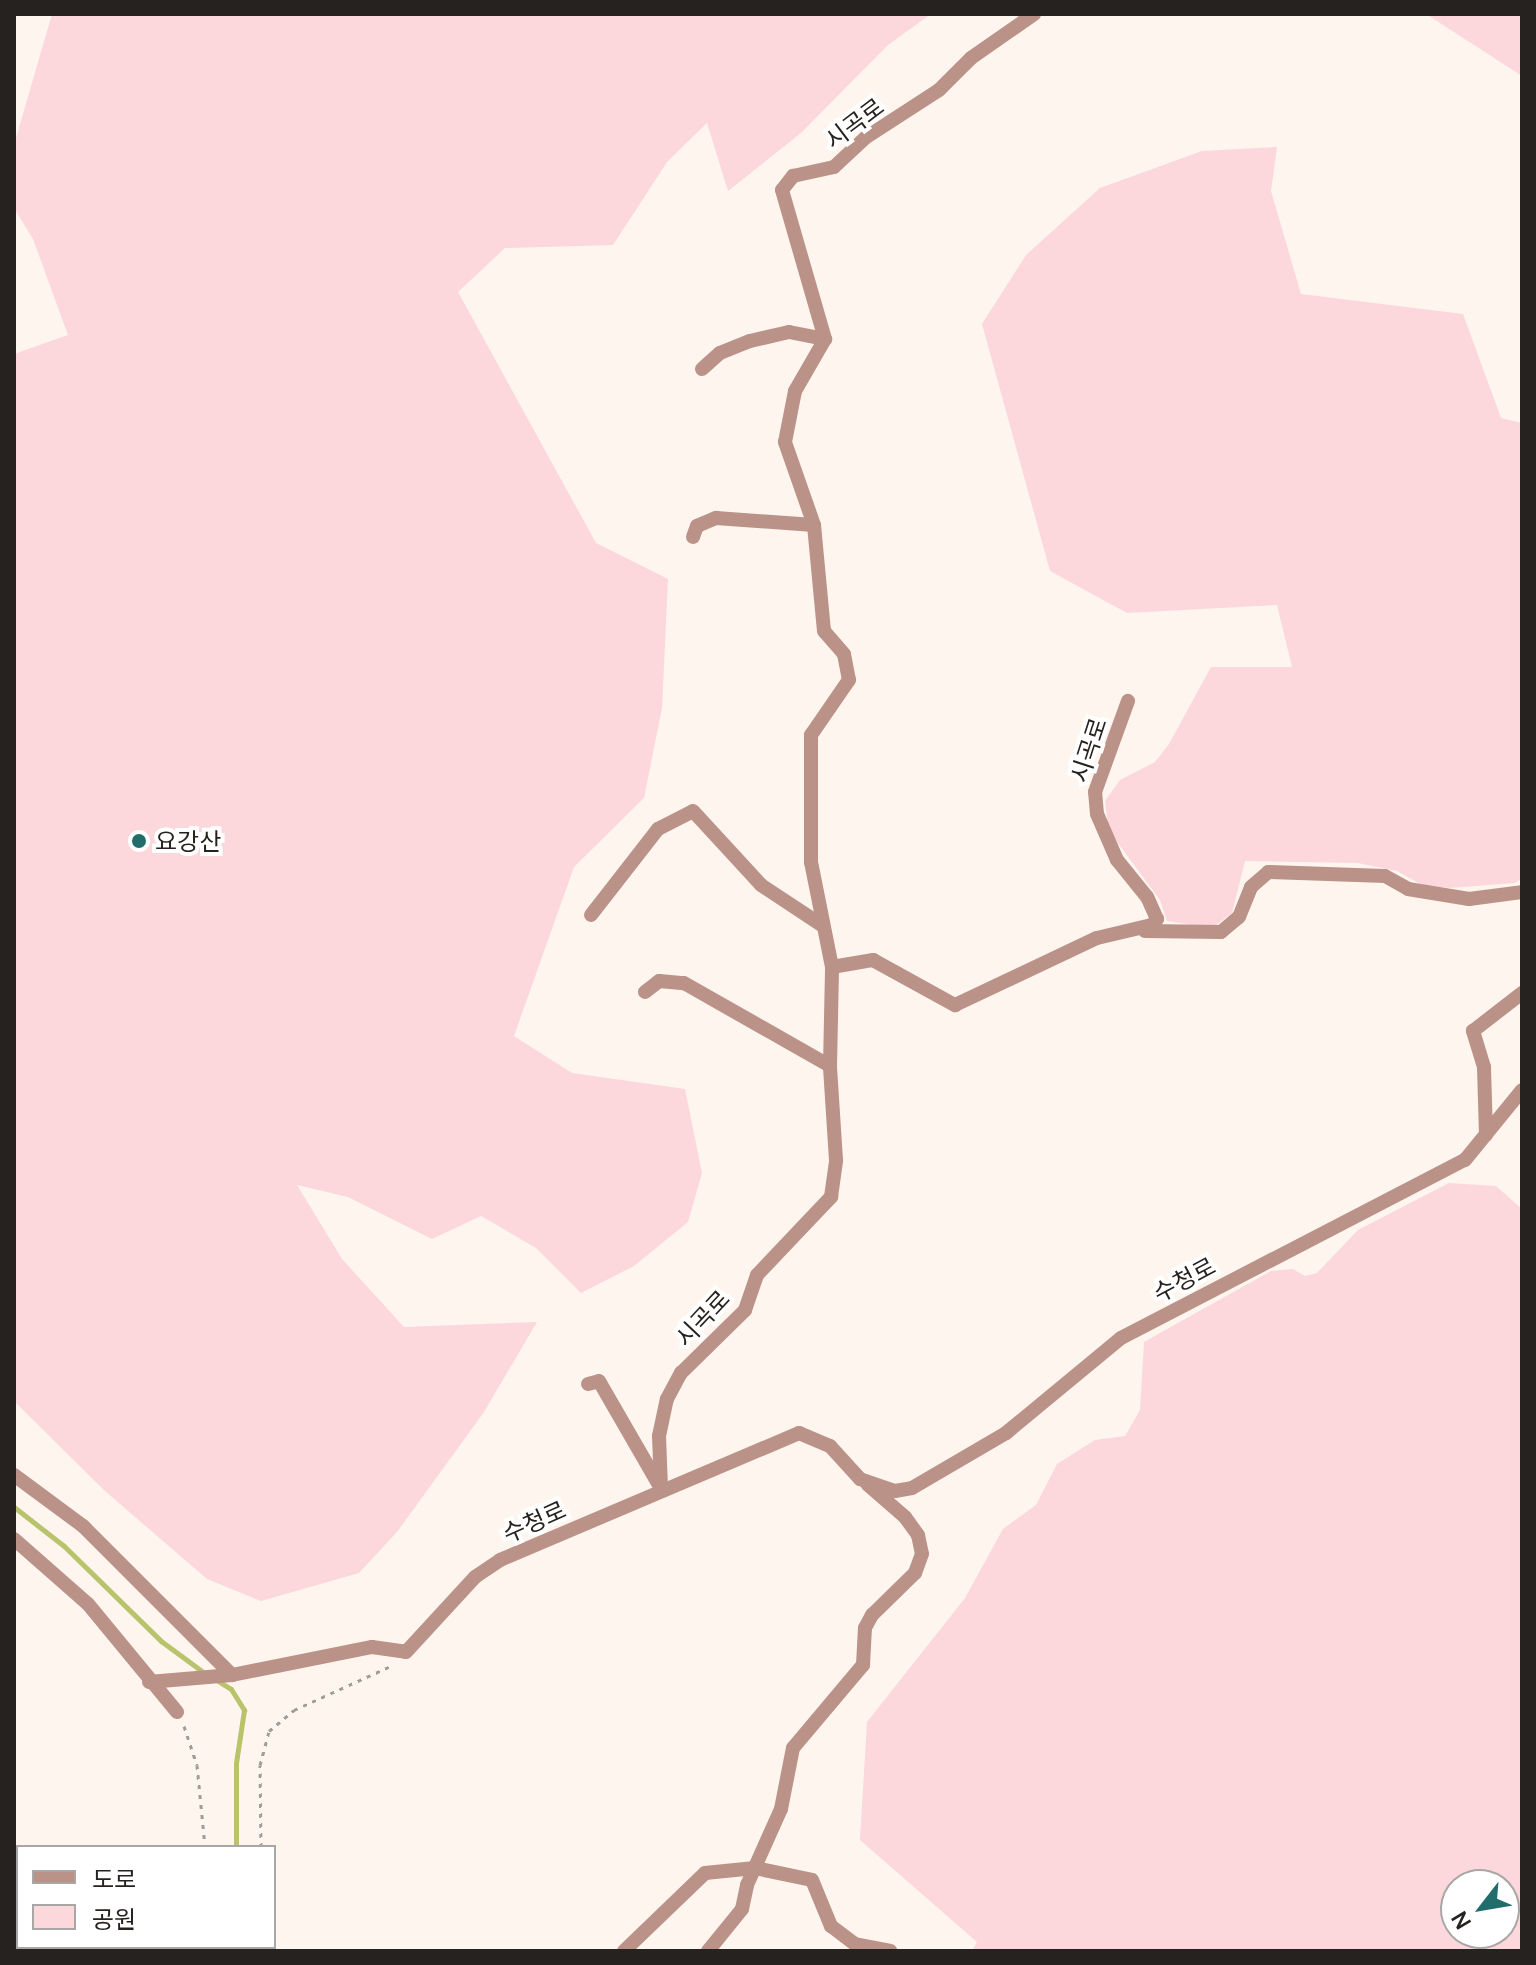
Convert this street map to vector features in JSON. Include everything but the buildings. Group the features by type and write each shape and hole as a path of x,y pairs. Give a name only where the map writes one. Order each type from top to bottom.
{"street":[{"name":"시곡로","path":"661,1488 659,1436 667,1399 681,1373 745,1310 757,1275 831,1197 836,1160 830,1066 832,967 820,924 811,862 811,735 849,680 844,654 824,631 814,525 785,442 795,391 825,339 782,190 793,176 834,167 865,138 939,90 971,58 1034,14"},
{"path":"702,369 720,353 750,341 789,332 825,339"},
{"path":"693,537 697,526 716,518 814,525"},
{"name":"시곡로","path":"1128,701 1095,792 1103,835 1157,919 1145,931"},
{"path":"591,915 658,829 693,811 761,885 820,924"},
{"path":"832,967 873,960 955,1005 1097,938 1145,931 1221,932 1239,917 1251,887 1268,872 1385,876 1408,889 1469,899 1522,892"},
{"path":"645,992 659,981 684,983 830,1066"},
{"path":"1486,1135 1484,1067 1473,1031 1522,993"},
{"name":"수청로","path":"860,1479 895,1491 912,1488 1006,1433 1121,1338 1465,1160 1522,1090"},
{"path":"588,1384 599,1381 661,1488"},
{"name":"수청로","path":"406,1652 486,1568 661,1488 799,1433 830,1446 860,1479 905,1517 918,1535 922,1554 915,1573 872,1615 865,1628 863,1665 793,1748 785,1766 781,1809 755,1868 742,1909 708,1951"},
{"path":"14,1475 83,1526 228,1675"},
{"path":"14,1539 88,1604 156,1681 177,1712"},
{"path":"156,1681 228,1675 372,1647 406,1652"},
{"path":"624,1951 705,1873 755,1868 812,1880 831,1926 855,1944 890,1951"}],"path":[{"path":"261,1845 260,1765 269,1731 294,1710 384,1670 406,1652"},
{"path":"177,1712 197,1765 205,1845"}],"green space":[{"path":"52,14 931,14 888,45 801,133 728,191 707,123 667,162 613,245 505,248 458,292 596,543 668,579 662,708 644,798 574,867 514,1036 572,1073 685,1089 702,1173 688,1222 634,1266 581,1293 536,1248 481,1216 432,1239 348,1197 297,1185 342,1259 404,1327 537,1322 484,1412 397,1532 359,1573 261,1601 207,1579 105,1491 14,1401 14,354 68,335 33,239 14,208 14,145"},
{"path":"1426,14 1522,14 1522,76"},
{"path":"1277,147 1271,191 1301,294 1463,314 1501,418 1522,423 1522,878 1515,883 1450,888 1422,885 1397,871 1358,863 1245,861 1232,913 1212,928 1167,921 1160,900 1109,831 1105,801 1120,780 1155,762 1169,744 1211,667 1292,667 1277,605 1127,613 1050,571 982,324 1026,255 1100,188 1202,151"},
{"path":"1449,1183 1496,1186 1522,1209 1522,1951 972,1951 977,1942 860,1840 867,1722 965,1598 1003,1529 1036,1505 1057,1464 1095,1440 1125,1436 1140,1410 1144,1342 1271,1271 1293,1269 1305,1276 1317,1273 1358,1230"}],"waterway":[{"path":"14,1507 64,1546 161,1641 206,1674"},
{"path":"218,1681 231,1689 244,1710 236,1763 236,1845"}],"place":[{"name":"요강산","path":"139,841"}]}
